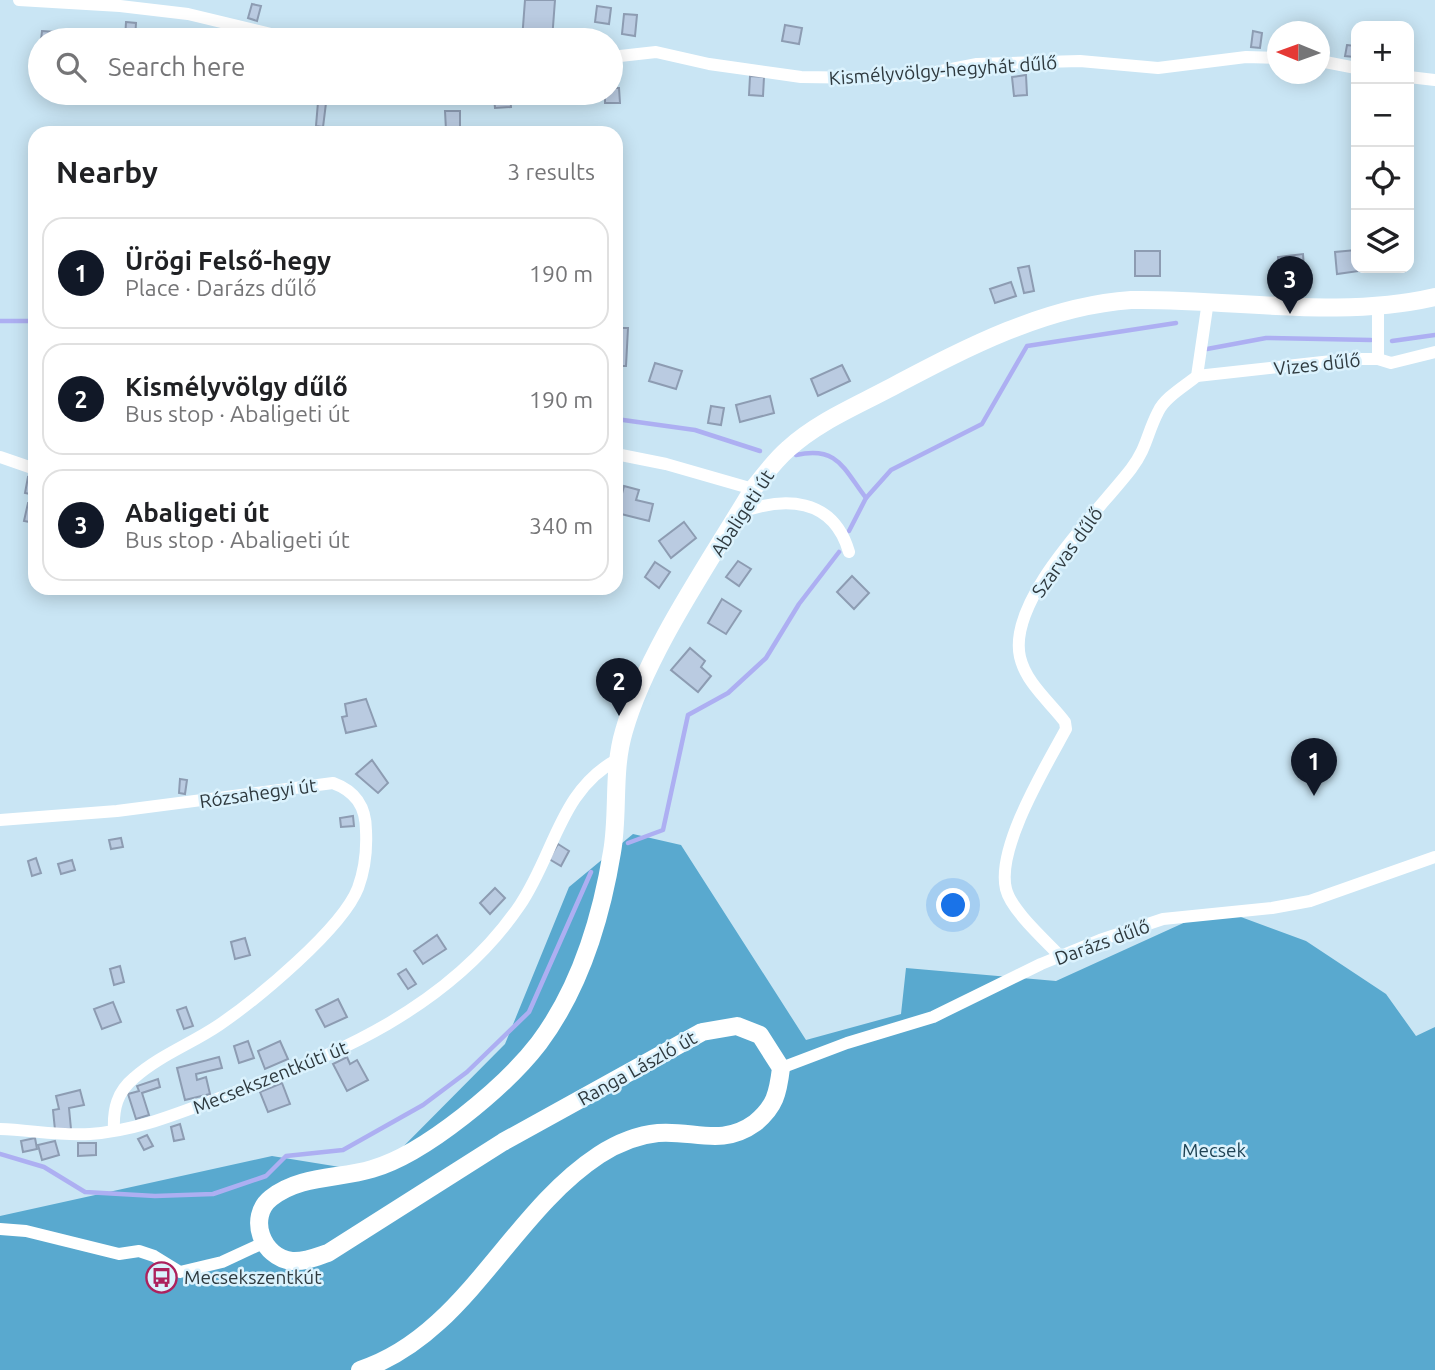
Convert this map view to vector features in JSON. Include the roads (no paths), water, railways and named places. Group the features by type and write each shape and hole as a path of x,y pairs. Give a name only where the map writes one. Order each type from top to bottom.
{"main road":[{"name":"Abaligeti út","path":"263,1243 260,1219 265,1203 300,1182 391,1163 434,1136 512,1075 567,1004 588,948 613,851 618,758 636,696 753,489 789,448 835,416 1015,328 1103,302 1208,301 1310,307 1378,306 1435,298"},
{"name":"Ranga László út","path":"263,1243 269,1251 290,1261 307,1261 327,1252 503,1142 702,1032 737,1026 760,1035 781,1068"},
{"path":"360,1370 408,1350 479,1277 550,1196 592,1160 619,1143 659,1133 739,1135 767,1113 776,1100 781,1068"}],"street":[{"path":"19,0 120,6 188,14 246,28"},
{"name":"Kismélyvölgy-hegyhát dűlő","path":"623,56 656,52 709,64 801,77 872,78 977,64 1080,61 1158,68 1246,57 1267,58"},
{"path":"1330,63 1351,67"},
{"path":"1414,78 1435,80"},
{"path":"1197,376 1208,301"},
{"path":"1378,306 1378,359"},
{"name":"Vizes dűlő","path":"1197,376 1243,373 1299,364 1378,359 1391,363 1435,352"},
{"name":"Szarvas dűlő","path":"1060,956 1026,920 1006,889 1009,843 1066,729 1065,722 1032,684 1020,657 1020,639 1034,592 1076,534 1132,468 1149,441 1158,410 1197,376"},
{"path":"623,455 666,464 753,489"},
{"path":"0,457 28,467"},
{"path":"739,513 754,508 804,503 824,514 845,537 849,552"},
{"name":"Mecsekszentkúti út","path":"0,1129 90,1134 145,1125 322,1060 380,1028 431,996 463,971 496,936 521,904 538,874 581,786 598,770 618,758"},
{"name":"Rózsahegyi út","path":"0,820 117,811 333,783 351,790 359,800 366,824 367,856 357,890 336,922 270,988 216,1027 173,1049 132,1079 119,1095 113,1114 114,1130"},
{"name":"Darázs dűlő","path":"781,1068 847,1043 933,1017 1060,956 1163,919 1272,908 1310,901 1435,857"},
{"path":"0,1229 26,1231 119,1254 139,1251 154,1256 180,1272 222,1262 263,1243"}],"waterway":[{"path":"0,321 28,321"},
{"path":"849,531 866,498 891,470 982,424 1027,346 1176,323"},
{"path":"1392,341 1435,335"},
{"path":"1207,349 1266,338 1371,340"},
{"path":"623,420 695,430 760,451"},
{"path":"796,455 810,453 831,457 845,469 866,498"},
{"path":"628,843 663,830 688,715 728,693 766,658 799,604 839,552"},
{"path":"0,1154 44,1167 85,1192 155,1196 213,1194 266,1176 286,1156 343,1150 423,1105 467,1072 529,1012 591,872"}],"place":[{"name":"Abaligeti út","path":"1290,314"},
{"name":"Kismélyvölgy dűlő","path":"619,716"},
{"name":"Ürögi Felső-hegy","path":"1314,796"},
{"name":"Mecsekszentkút","path":"161,1277"}],"park label":[{"name":"Mecsek","path":"1214,1150"}]}
